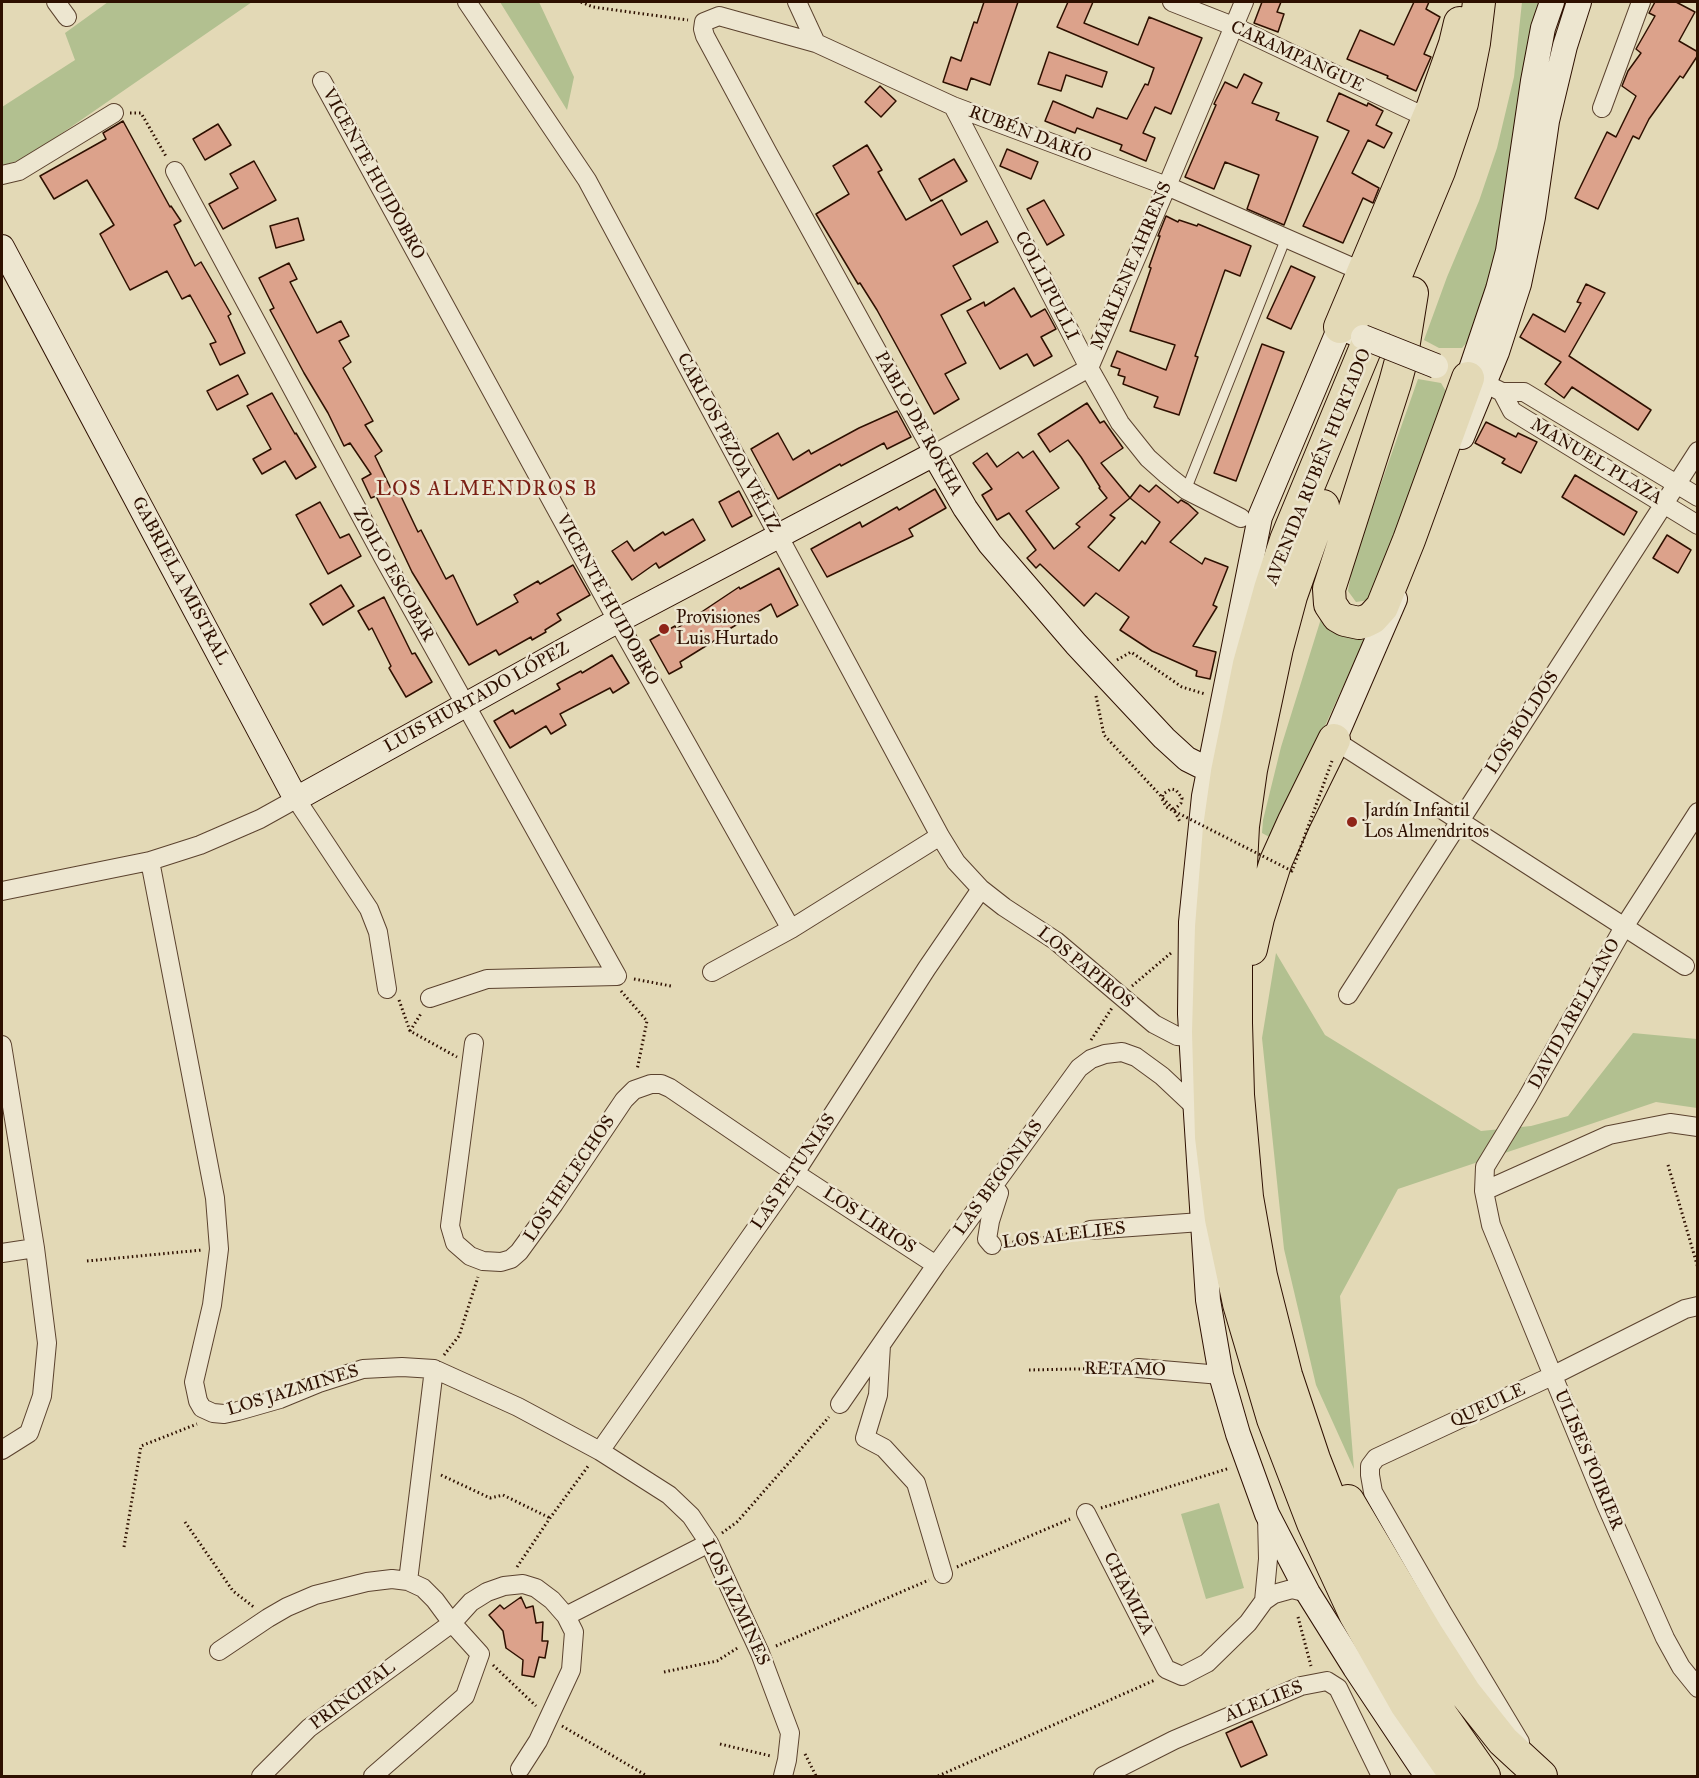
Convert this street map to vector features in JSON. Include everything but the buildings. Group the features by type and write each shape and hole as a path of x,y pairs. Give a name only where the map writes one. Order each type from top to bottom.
{"highway":[{"path":"1352,332 1455,44 1462,2"},
{"name":"AVENIDA RUBÉN HURTADO","path":"1456,1776 1406,1704 1343,1591 1292,1472 1273,1419 1248,1338 1221,1219 1213,1163 1208,1032 1210,938 1216,859 1227,772 1249,664 1270,589 1290,531 1439,171 1462,103 1474,43 1479,2"},
{"name":"AVENIDA RUBÉN HURTADO","path":"1286,1375 1268,1308 1247,1197 1236,1066 1236,960 1243,826 1251,770 1270,675 1290,596 1312,533 1459,176 1493,64 1501,2"},
{"path":"1412,293 1401,361 1395,383 1329,589 1328,597 1334,611 1345,620 1366,621 1382,608 1409,540 1485,384"},
{"path":"1236,1066 1247,979 1258,918 1276,861 1293,821 1333,750"},
{"path":"1286,1375 1325,1488 1367,1585 1423,1686 1484,1776"},
{"path":"1286,1375 1352,1508 1449,1670 1488,1724 1542,1776"}],"main road":[{"path":"1485,384 1498,289 1508,251 1533,81 1552,2"},
{"path":"1333,750 1497,352 1519,284 1533,217 1547,121 1565,46 1579,2"},
{"name":"GABRIELA MISTRAL","path":"2,247 296,799"},
{"name":"MANUEL PLAZA","path":"1352,332 1485,384"},
{"path":"1352,332 1260,517 1204,796 1191,922 1191,1037 1201,1221 1208,1300 1221,1376 1238,1434 1267,1514 1300,1591 1427,1776"},
{"name":"LUIS HURTADO LÓPEZ","path":"296,799 618,622 934,454"},
{"name":"PABLO DE ROKHA","path":"934,454 965,508 990,544 1106,677 1164,738 1187,759 1209,771"}],"street":[{"path":"56,2 67,16"},
{"name":"CARLOS PEZOA VÉLIZ","path":"467,2 587,180 940,836 956,862 981,889"},
{"path":"797,2 816,43"},
{"name":"CARAMPANGUE","path":"1172,2 1233,26 1421,115"},
{"name":"MARLENE AHRENS","path":"934,454 1089,368 1244,2"},
{"path":"1602,108 1641,2"},
{"name":"RUBÉN DARÍO","path":"704,22 719,16 816,43 952,106 1167,186 1354,268"},
{"name":"PABLO DE ROKHA","path":"704,22 705,36 934,454"},
{"name":"VICENTE HUIDOBRO","path":"322,81 618,622 791,929"},
{"name":"COLLIPULLI","path":"952,106 1089,368 1109,405 1132,440 1167,475 1186,490 1241,518"},
{"path":"2,175 19,171 114,113"},
{"name":"ZOILO ESCOBAR","path":"175,171 465,705 617,976"},
{"name":"MANUEL PLAZA","path":"1485,384 1524,392 1698,498"},
{"name":"MANUEL PLAZA","path":"1485,384 1512,411 1698,525"},
{"name":"LOS BOLDOS","path":"1348,995 1698,451"},
{"path":"1333,750 1460,822 1685,966"},
{"name":"LUIS HURTADO LÓPEZ","path":"2,891 150,861 200,845 260,819 296,799"},
{"name":"GABRIELA MISTRAL","path":"296,799 369,909 378,932 387,989"},
{"name":"DAVID ARELLANO","path":"1491,1225 1484,1191 1485,1167 1624,927 1698,812"},
{"path":"712,972 791,929 940,836"},
{"name":"LOS JAZMINES","path":"150,861 215,1198 219,1249 212,1305 194,1382 202,1408 213,1413 231,1412 280,1399 363,1369 402,1367 434,1369 518,1407 600,1451 669,1495 691,1516 709,1543 757,1646 790,1733 785,1768"},
{"name":"LOS PAPIROS","path":"981,889 1056,941 1154,1024 1177,1036 1191,1037"},
{"name":"LAS PETUNIAS","path":"600,1451 795,1173 927,968 981,889"},
{"path":"430,998 487,980 617,976"},
{"path":"474,1043 450,1226 455,1243 470,1256 483,1261"},
{"path":"2,1045 35,1248 47,1343 42,1396 29,1433 2,1450"},
{"name":"LAS BEGONIAS","path":"840,1404 936,1265 1079,1068 1091,1059 1122,1052 1136,1057 1162,1076 1195,1107"},
{"name":"LOS LIRIOS","path":"642,1087 661,1084 670,1088 936,1265"},
{"name":"LOS HELECHOS","path":"483,1261 501,1262 511,1259 519,1252 624,1100 642,1087"},
{"path":"1484,1191 1609,1135 1670,1123 1698,1127"},
{"name":"LOS ALELIES","path":"992,1245 987,1239 999,1193 993,1186"},
{"name":"LOS ALELIES","path":"1090,1230 1201,1221"},
{"name":"ULISES POIRIER","path":"1491,1225 1552,1376 1665,1638 1681,1667 1698,1688"},
{"path":"2,1253 35,1248"},
{"name":"QUEULE","path":"1542,1776 1448,1622 1373,1492 1370,1466 1376,1458 1552,1376 1685,1309 1698,1306"},
{"path":"881,1345 878,1395 865,1438 884,1448 916,1483 943,1574"},
{"name":"RETAMO","path":"1138,1368 1221,1376"},
{"path":"408,1581 434,1369"},
{"name":"CHAMIZA","path":"1086,1513 1166,1669 1173,1672"},
{"path":"1264,1601 1268,1559 1267,1514"},
{"path":"566,1617 709,1543"},
{"path":"219,1652 268,1618 315,1595 367,1582 392,1579 408,1581 423,1588 480,1653 465,1696 373,1776"},
{"path":"504,1586 523,1584 536,1588 552,1600 566,1617 574,1632 571,1670 538,1741 520,1769"},
{"name":"PRINCIPAL","path":"261,1776 309,1728 452,1623 471,1602 486,1592 504,1586"},
{"path":"1173,1672 1182,1676 1207,1663 1248,1623 1264,1601 1274,1594 1300,1591"},
{"name":"ALELIES","path":"1103,1776 1174,1740 1301,1686 1327,1681 1338,1688 1381,1776"}],"lane":[{"path":"1186,490 1286,238"}],"path":[{"path":"580,2 594,7 704,22"},
{"path":"114,113 141,113 175,171"},
{"path":"1206,694 1182,687 1131,652 1106,677 1096,695 1104,735 1174,810 1181,803 1182,798 1176,790 1171,789 1163,794 1162,799 1166,807 1292,871 1333,750"},
{"path":"642,1087 647,1021 617,986 617,976 671,986"},
{"path":"387,989 400,1001 410,1031 471,1066"},
{"path":"410,1031 430,998"},
{"path":"1668,1165 1698,1269"},
{"name":"LOS ALELIES","path":"992,1245 1090,1230"},
{"path":"87,1261 219,1249"},
{"path":"434,1369 459,1336 483,1261"},
{"name":"RETAMO","path":"1029,1370 1138,1368"},
{"path":"737,1522 840,1404"},
{"path":"124,1547 141,1446 200,1423 213,1413"},
{"path":"504,1586 550,1518 600,1451"},
{"path":"664,1672 717,1661 943,1574 1086,1513 1249,1462"},
{"path":"441,1475 490,1498 503,1495 550,1518"},
{"path":"185,1522 233,1591 268,1618"},
{"path":"1300,1591 1315,1682"},
{"path":"938,1776 1173,1672"},
{"path":"720,1744 785,1768"}],"green space":[{"path":"108,2 252,2 26,158 2,166 2,107 75,60 65,33"},
{"path":"500,2 539,2 574,77 567,110"},
{"path":"1522,2 1539,2 1534,21 1499,248 1473,335 1462,348 1439,348 1424,340 1479,201 1497,148 1514,77"},
{"path":"1418,379 1441,383 1450,398 1369,600 1356,602 1348,591 1353,563"},
{"path":"1324,609 1368,632 1273,839 1262,833 1263,820 1281,747"},
{"path":"1276,953 1325,1035 1481,1131 1531,1126 1568,1116 1633,1033 1697,1039 1697,1108 1656,1102 1398,1189 1340,1296 1354,1469 1316,1385 1284,1249 1262,1038"},
{"path":"1219,1503 1244,1588 1206,1599 1181,1514"}],"place":[{"name":"Provisiones Luis Hurtado","path":"664,629"},
{"name":"Jardín Infantil Los Almendritos","path":"1352,822"}],"district":[{"name":"LOS ALMENDROS B","path":"487,490"}]}
